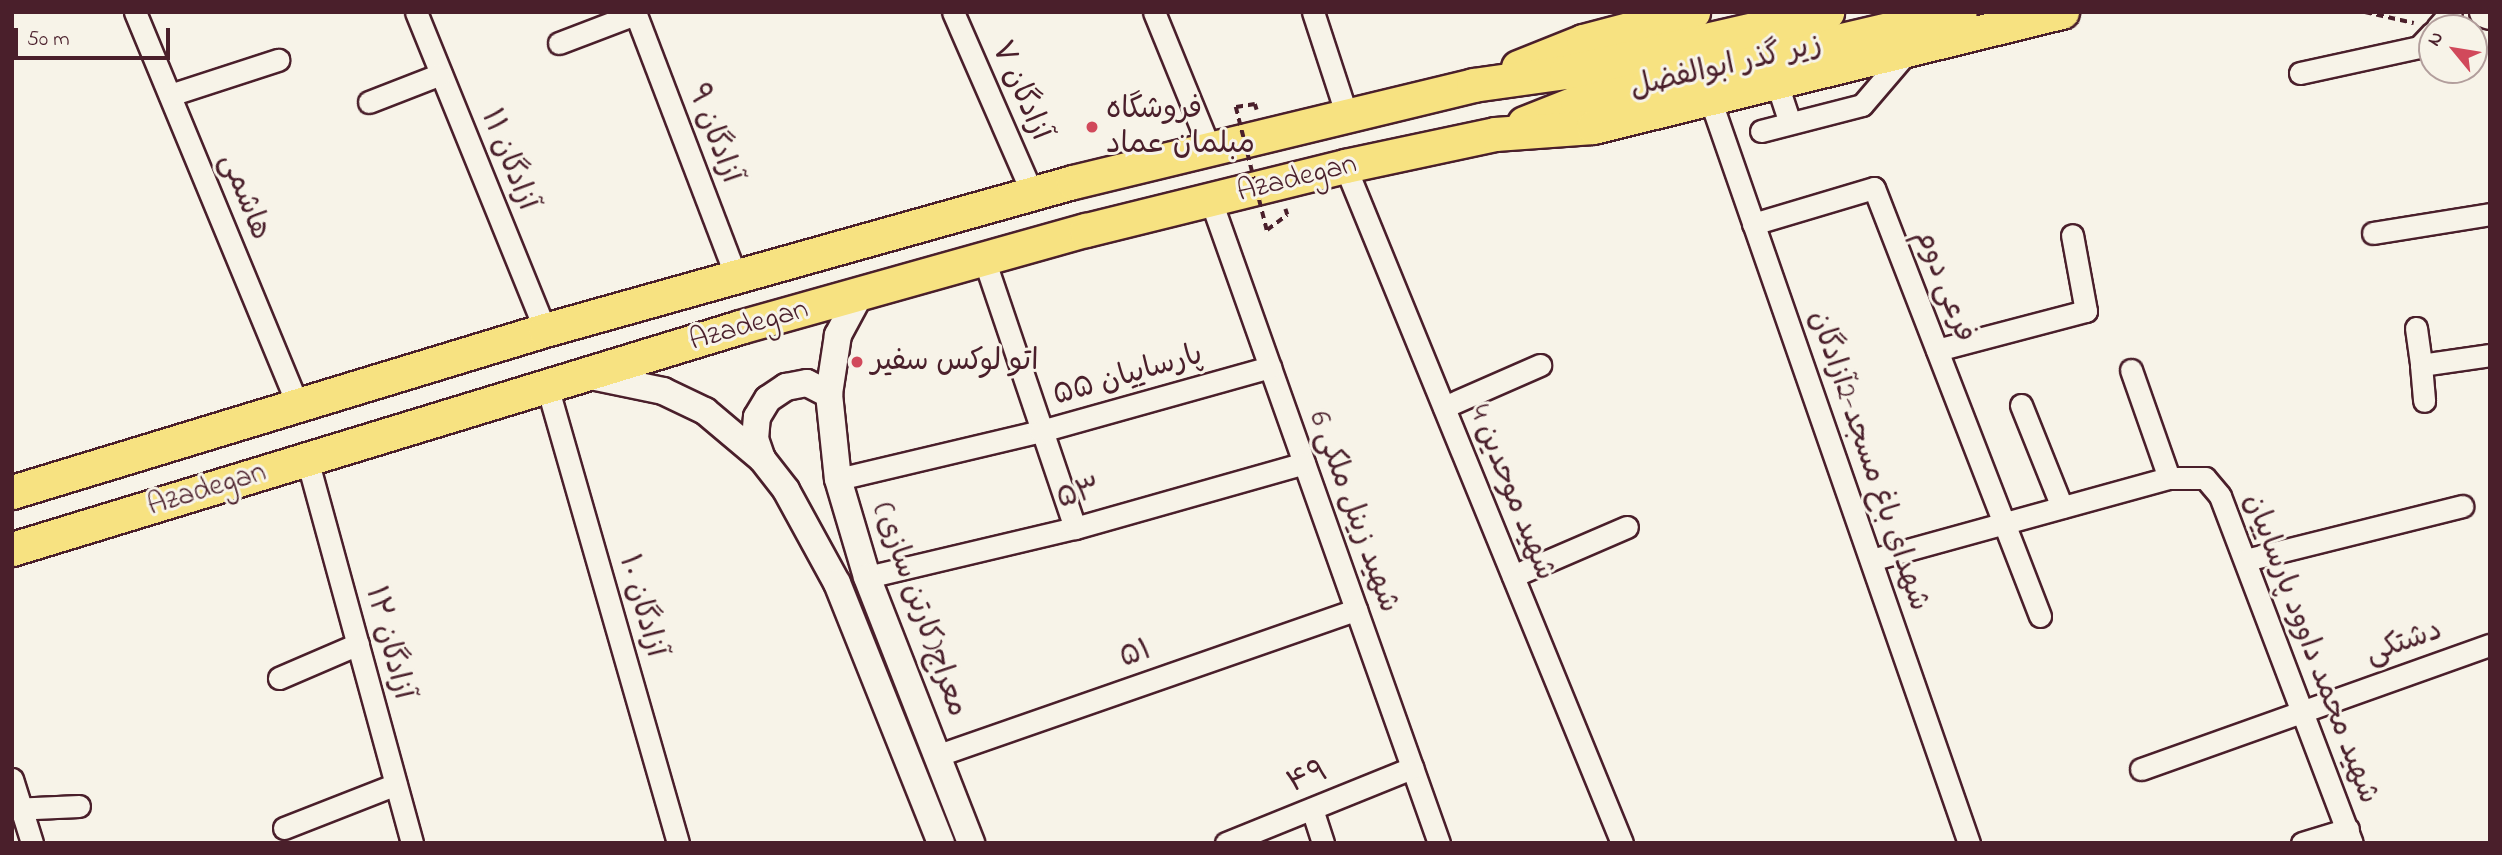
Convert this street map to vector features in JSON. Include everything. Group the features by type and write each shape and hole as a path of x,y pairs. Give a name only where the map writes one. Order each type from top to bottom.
{"main road":[{"path":"1473,85 1583,40 1692,12"},
{"name":"زیر گذر ابوالفضل","path":"1473,85 1566,72 1827,12"},
{"name":"زیر گذر ابوالفضل","path":"1495,134 1577,102 1960,12"},
{"path":"1495,134 1594,127 2062,12"},
{"path":"2485,12 2490,14"},
{"name":"Azadegan","path":"19,490 545,330 1032,193 1473,85"},
{"name":"Azadegan","path":"22,546 860,293 1345,166 1495,134"},
{"path":"115,461 103,477 101,495 124,515"},
{"path":"19,490 42,502 46,517 43,532 22,546"}],"street":[{"name":"هاشمی","path":"135,12 298,405"},
{"name":"۱۱ آزادگان","path":"416,12 545,330"},
{"name":"۷ آزادگان","path":"953,12 1032,193"},
{"path":"1154,12 1210,149"},
{"path":"1313,12 1347,116"},
{"path":"559,43 635,13"},
{"name":"۹ آزادگان","path":"635,13 736,277"},
{"path":"2300,74 2418,47"},
{"path":"1761,131 1862,105 1910,48"},
{"path":"170,95 278,60"},
{"path":"369,102 441,74"},
{"path":"1777,84 1790,123"},
{"name":"شهدای‌ باغ مسجد-2آزادگان","path":"1710,99 1969,843"},
{"name":"4 شهید موحدین","path":"1345,166 1622,843"},
{"name":"فرعی دوم","path":"1753,224 1874,188 2040,616"},
{"name":"6 شهید زینل ملکی","path":"1211,201 1439,843"},
{"path":"2373,233 2490,214"},
{"path":"1937,350 2086,311 2072,234"},
{"path":"984,260 1075,528"},
{"name":"معراج(کارتن سازی)","path":"860,293 838,335 830,394 838,479 867,577 971,843"},
{"path":"2416,328 2424,401"},
{"path":"2421,365 2490,355"},
{"path":"1444,407 1540,365"},
{"name":"پارساییان ۵۵","path":"838,479 1041,431 1270,367"},
{"path":"2131,370 2169,478"},
{"path":"584,375 663,391 705,411 762,459 786,490 837,583 941,843"},
{"path":"762,459 755,439 757,417 768,399 786,387 807,383 830,394"},
{"name":"۱۰ آزادگان","path":"547,386 678,843"},
{"path":"2021,405 2062,507"},
{"name":"۱۲ آزادگان","path":"307,459 412,843"},
{"name":"۵۳","path":"867,577 1075,528 1304,463"},
{"name":"شهید محمد داوود پارساییان","path":"1871,560 2169,478 2191,475 2214,485 2246,560 2299,710 2350,836"},
{"path":"2246,560 2462,506"},
{"path":"1513,576 1627,527"},
{"name":"۵۱","path":"936,756 1356,610"},
{"path":"279,678 358,644"},
{"name":"دشتکی","path":"2141,769 2299,710 2490,645"},
{"name":"۴۹","path":"1226,843 1412,768"},
{"path":"12,779 17,809 32,843"},
{"path":"285,828 396,785"},
{"path":"17,809 79,806"},
{"path":"1312,809 1323,843"},
{"path":"2302,843 2350,836"}],"path":[{"path":"2365,12 2418,26"},
{"path":"1255,104 1236,107 1267,230 1287,215"}],"place":[{"name":"فروشگاه مبلمان عماد","path":"1092,127"},
{"name":"اتو لوکس سفیر","path":"857,362"}]}
